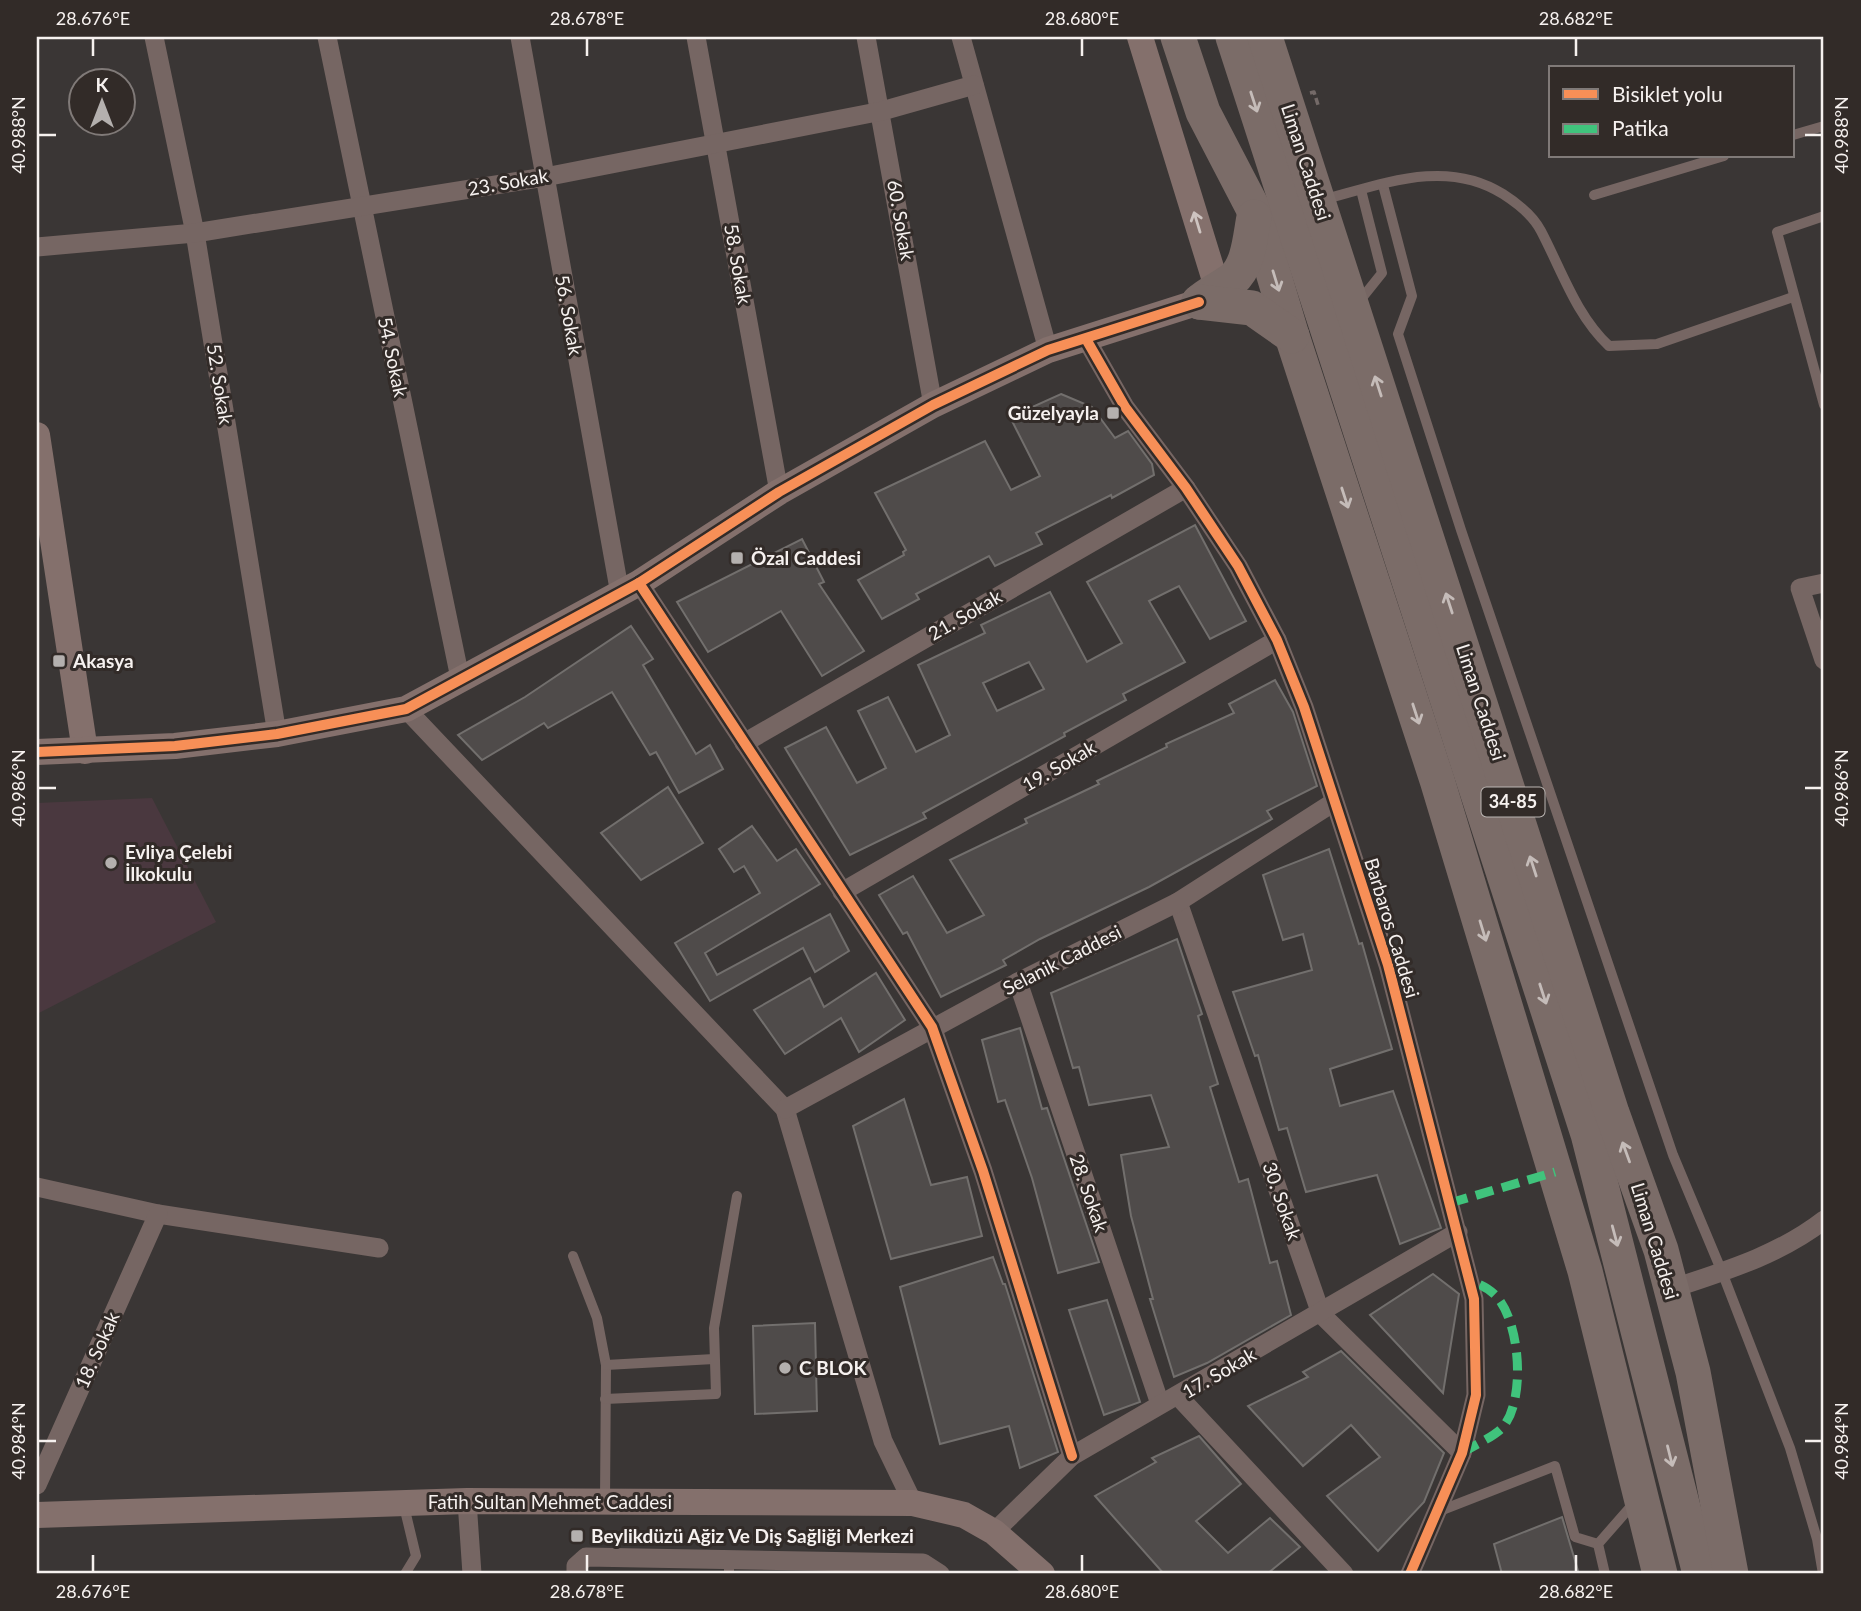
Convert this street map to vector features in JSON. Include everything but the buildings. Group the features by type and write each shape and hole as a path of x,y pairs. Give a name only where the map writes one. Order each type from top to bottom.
{"highway":[{"path":"1178,37 1203,112 1255,212 1244,264 1232,279 1208,295"},
{"path":"1199,37 1292,336 1445,806 1585,1271 1660,1574"},
{"name":"Liman Caddesi","path":"1233,37 1588,1134 1700,1574"},
{"name":"Liman Caddesi","path":"1265,37 1608,1100 1661,1250 1692,1372 1731,1574"},
{"path":"1208,295 1252,308 1292,336"},
{"path":"1692,1372 1726,1463 1752,1574"}],"street":[{"name":"52. Sokak","path":"154,37 195,233 276,734"},
{"name":"54. Sokak","path":"327,37 460,678"},
{"name":"56. Sokak","path":"520,37 545,177 629,588"},
{"name":"58. Sokak","path":"696,37 779,492"},
{"name":"60. Sokak","path":"866,37 882,111 933,405"},
{"path":"961,37 1048,349"},
{"path":"37,752 175,746 276,734 406,709 629,588 779,492 933,405 1048,349 1086,339 1208,295 1140,37"},
{"name":"23. Sokak","path":"37,247 195,233 545,177 716,141 882,111 974,85"},
{"name":"Barbaros Caddesi","path":"1086,339 1125,407 1186,488 1238,566 1277,640 1304,706 1388,965 1474,1299 1476,1395 1462,1452 1410,1574"},
{"path":"37,435 85,751"},
{"name":"21. Sokak","path":"744,743 1186,488"},
{"path":"1824,583 1800,588 1824,660"},
{"path":"629,588 744,743 932,1027 983,1171 1072,1456"},
{"name":"19. Sokak","path":"842,892 1277,640"},
{"path":"406,709 785,1109 883,1441 913,1503"},
{"name":"Selanik Caddesi","path":"785,1109 932,1027 1178,902 1334,803"},
{"name":"30. Sokak","path":"1178,902 1321,1314 1462,1452"},
{"name":"28. Sokak","path":"1018,982 1160,1404"},
{"path":"37,1187 158,1214 379,1248"},
{"name":"18. Sokak","path":"37,1485 158,1214"},
{"path":"1671,1289 1722,1272 1796,1241 1824,1220"},
{"name":"17. Sokak","path":"994,1532 1072,1456 1321,1314 1458,1232"},
{"path":"1178,1396 1344,1574"},
{"path":"467,1500 472,1574"},
{"name":"Fatih Sultan Mehmet Caddesi","path":"37,1515 467,1500 913,1503 964,1515 994,1532 1042,1574"},
{"path":"576,1574 576,1566 586,1557 729,1567 896,1569 923,1563 940,1574"}],"lane":[{"path":"1794,135 1824,126"},
{"path":"1594,195 1717,158"},
{"path":"1318,201 1438,173 1482,181 1515,202 1540,229 1592,331 1609,346 1657,344 1793,297"},
{"path":"1383,185 1412,296 1398,334 1461,530 1673,1155 1722,1272 1790,1448 1817,1539 1823,1574"},
{"path":"1353,309 1382,274 1361,190"},
{"path":"1824,216 1777,232 1824,405"},
{"path":"605,1399 716,1394 714,1328 737,1196"},
{"path":"573,1256 597,1318 606,1365 605,1500"},
{"path":"606,1365 714,1359"},
{"path":"1436,1513 1555,1466 1575,1537 1598,1544"},
{"path":"1598,1544 1641,1496"},
{"path":"404,1503 416,1556 405,1574"},
{"path":"1598,1544 1605,1574"}],"shaded area":[{"name":"Evliya Çelebi İlkokulu","path":"152,798 216,922 37,1014 37,803"}],"marked path":[{"path":"1450,1203 1555,1172"},
{"path":"1462,1453 1503,1427 1515,1399 1517,1380 1515,1342 1505,1309 1491,1292 1470,1281"}],"cycle path":[{"path":"37,752 175,746 277,734 406,709 639,583 779,492 933,405 1048,350 1199,302"},
{"path":"1086,339 1125,407 1186,488 1238,566 1277,640 1304,707 1388,965 1474,1299 1476,1395 1462,1453 1410,1574"},
{"path":"639,583 932,1027 983,1171 1072,1456"}],"place":[{"name":"Güzelyayla","path":"1113,413"},
{"name":"Özal Caddesi","path":"737,558"},
{"name":"Akasya","path":"59,661"},
{"name":"Evliya Çelebi İlkokulu","path":"111,863"},
{"name":"C BLOK","path":"785,1368"},
{"name":"Beylikdüzü Ağiz Ve Diş Sağliği Merkezi","path":"577,1536"}]}
